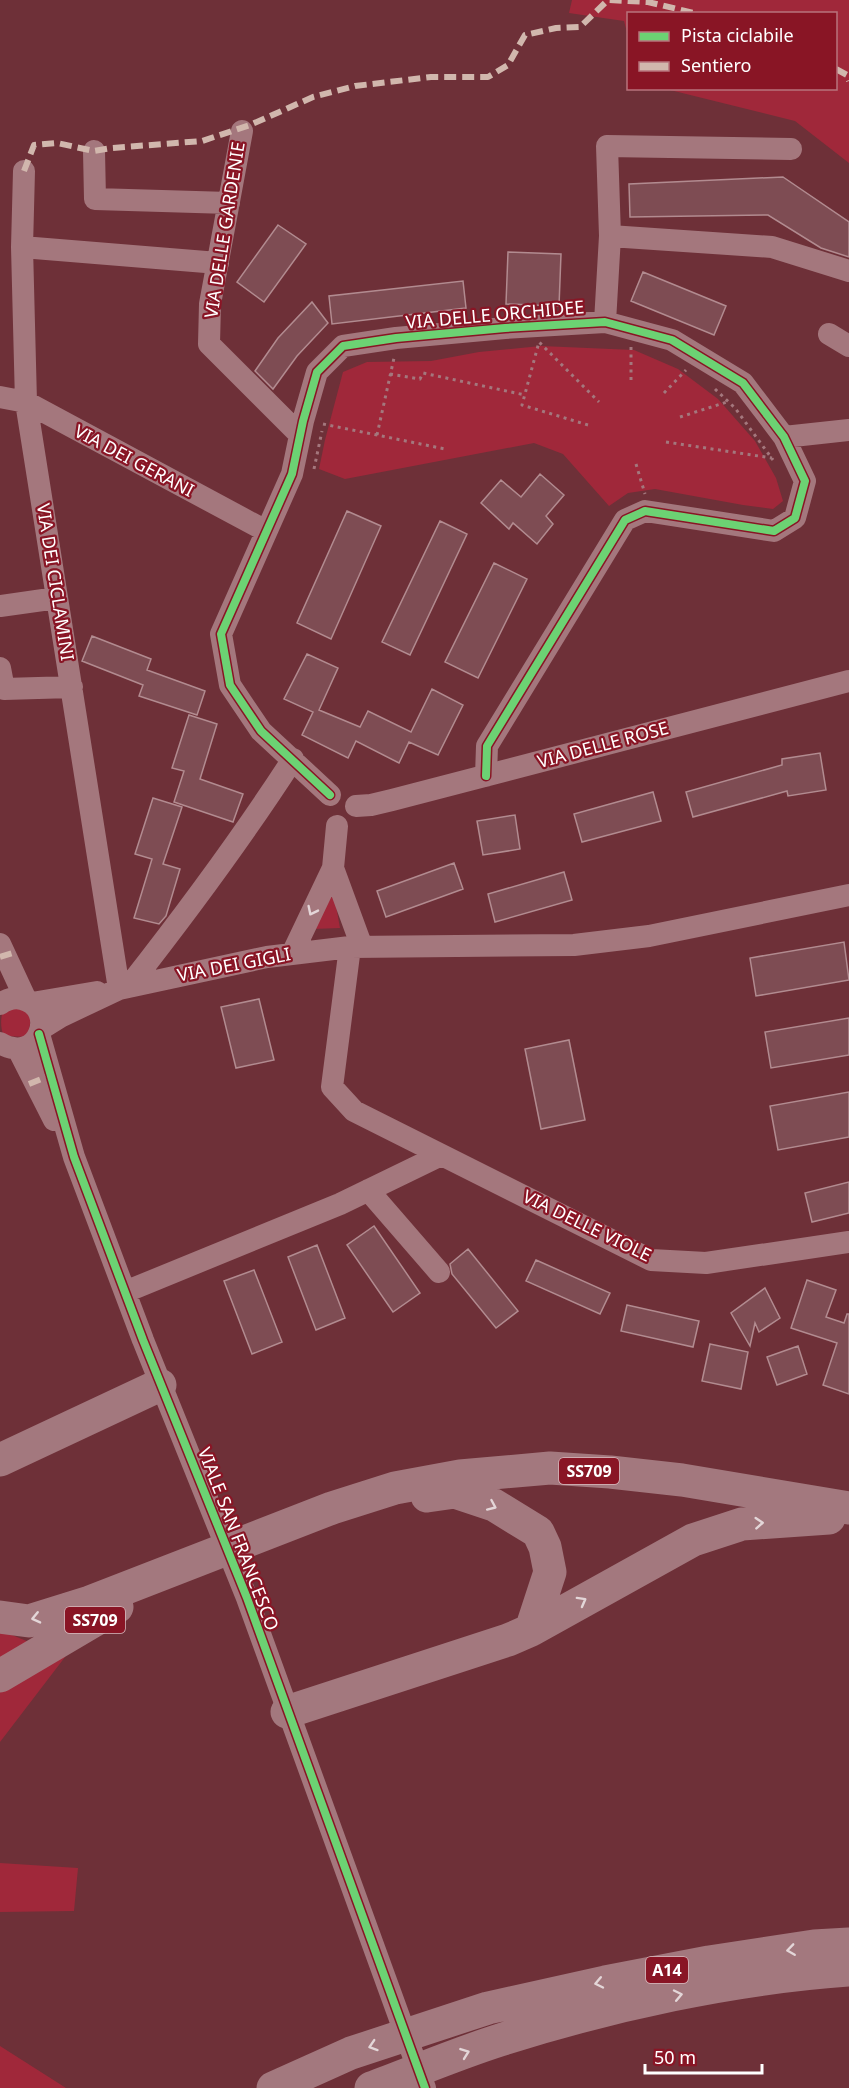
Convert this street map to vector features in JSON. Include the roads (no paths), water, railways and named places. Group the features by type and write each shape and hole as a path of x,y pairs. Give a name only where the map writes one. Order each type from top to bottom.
{"highway":[{"path":"0,1460 160,1384"},
{"name":"SS709","path":"0,1676 190,1564 332,1508 406,1486 460,1476 550,1468 682,1480 849,1508"},
{"path":"332,1508 455,1492 494,1505 538,1532 545,1547 550,1572 531,1630"},
{"path":"287,1712 508,1640 531,1630 693,1540 742,1524 849,1517"},
{"path":"0,1617 29,1621 90,1602 190,1564"},
{"name":"A14","path":"273,2088 351,2054 488,2008 709,1962 814,1946 849,1944"},
{"name":"A14","path":"371,2088 499,2040 611,2009 724,1986 849,1970"}],"street":[{"name":"VIA DELLE GARDENIE","path":"242,131 210,304 209,344 300,435"},
{"path":"605,322 610,236 607,146 791,149"},
{"path":"94,151 95,199 229,203"},
{"name":"VIA DEI CICLAMINI","path":"24,171 22,247 26,402 124,988"},
{"path":"610,236 772,247 849,271"},
{"path":"22,247 218,262"},
{"name":"VIA DELLE ORCHIDEE","path":"356,806 346,793 330,795 261,731 230,685 221,634 292,474 317,372 344,346 429,335 605,322 672,340 743,383 784,437 805,481 795,518 774,531 645,511 625,520 487,746 486,776"},
{"path":"828,334 849,346"},
{"name":"VIA DEI GERANI","path":"0,397 26,402 266,531"},
{"path":"784,437 849,430"},
{"path":"0,606 57,598"},
{"path":"0,668 4,689 72,687"},
{"name":"VIA DELLE ROSE","path":"356,806 392,800 849,681"},
{"path":"124,988 186,913 244,833 293,759"},
{"path":"330,795 323,810 327,820 337,826 347,825 352,821 357,811 356,806"},
{"path":"292,954 333,868 337,826"},
{"path":"333,868 356,947 574,945 649,936 849,895"},
{"name":"VIA DEI GIGLI","path":"0,1004 10,999 29,1002 124,988 267,957 356,947"},
{"name":"VIA DELLE VIOLE","path":"356,947 332,1087 354,1111 651,1260 706,1263 849,1242"},
{"path":"5,952 29,1002"},
{"name":"VIA DEI GIGLI","path":"6,1047 31,1044 40,1032 62,1016 124,988"},
{"name":"VIALE SAN FRANCESCO","path":"29,1002 40,1015 43,1079 160,1384 247,1598 425,2088"},
{"name":"VIALE SAN FRANCESCO","path":"6,1047 43,1079"},
{"path":"124,1292 340,1204 441,1155"},
{"path":"368,1190 438,1272"}]}
